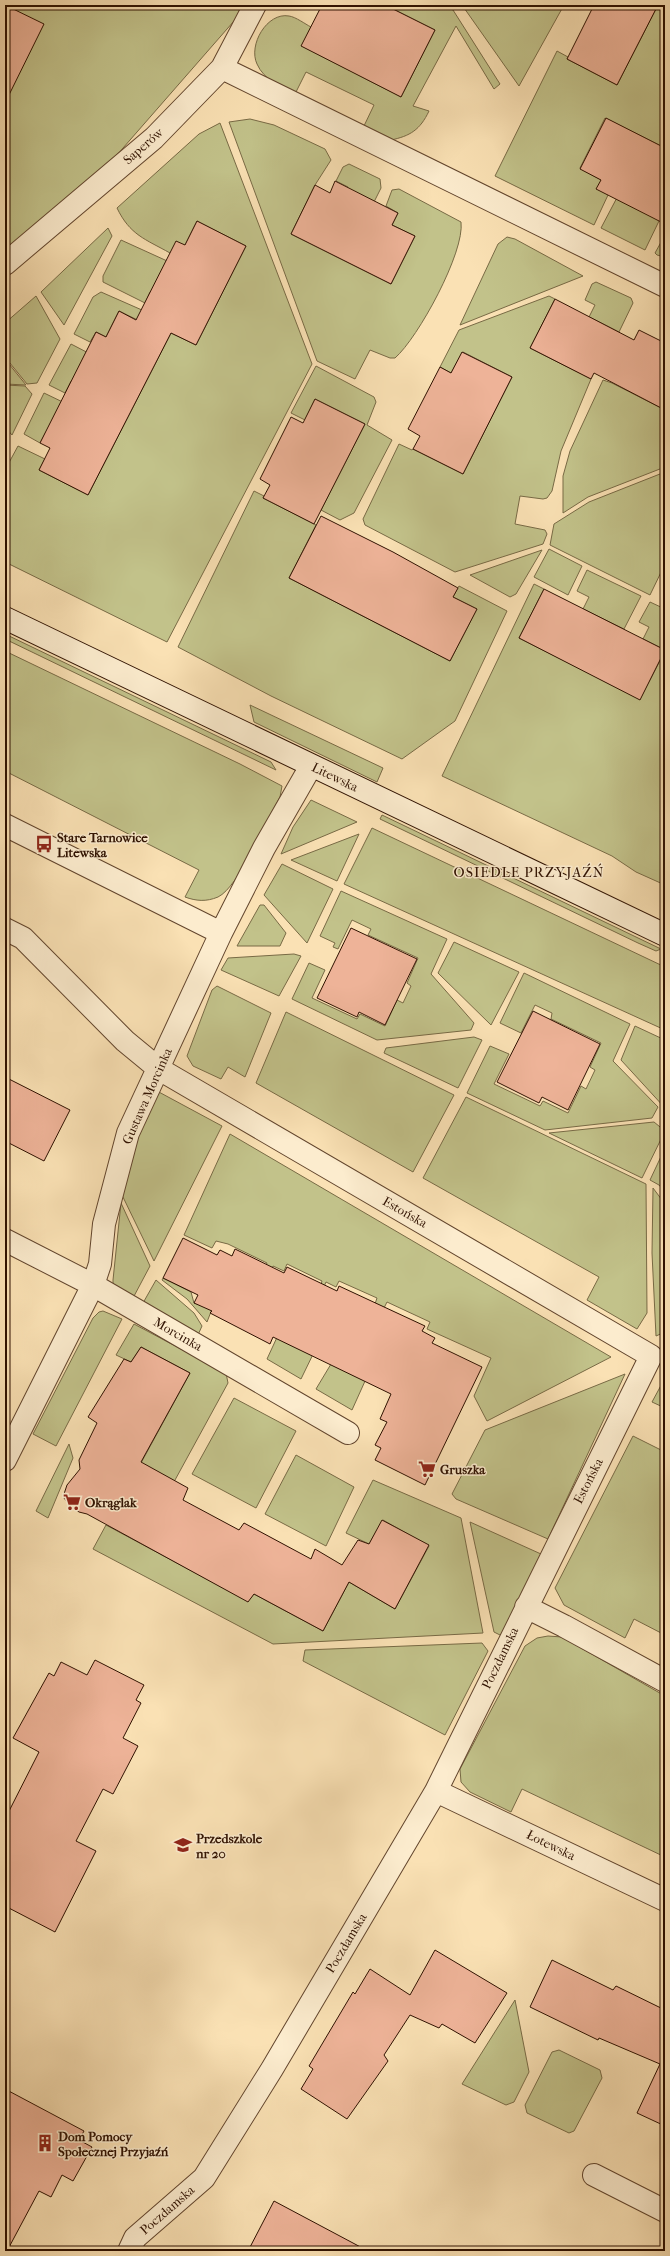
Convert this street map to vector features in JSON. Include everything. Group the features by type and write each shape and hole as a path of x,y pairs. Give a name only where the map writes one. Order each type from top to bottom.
{"street":[{"name":"Saperów","path":"5,264 154,138 222,68 255,5"},
{"path":"222,68 665,286"},
{"name":"Litewska","path":"5,618 665,935"},
{"name":"Gustawa Morcinka","path":"5,1460 93,1285 100,1264 104,1224 128,1133 221,933 264,848 311,766"},
{"path":"5,825 221,933"},
{"name":"Estońska","path":"5,929 23,938 124,1041 159,1069 658,1352 526,1607"},
{"name":"Morcinka","path":"5,1240 93,1285 348,1433"},
{"path":"526,1607 665,1681"},
{"name":"Poczdamska","path":"129,2251 135,2238 204,2178 272,2069 436,1791 526,1607"},
{"name":"Łotewska","path":"436,1791 665,1900"},
{"path":"594,2175 665,2211"}],"green space":[{"path":"5,5 248,5 33,251 5,270"},
{"path":"385,5 445,5 453,10 500,84 494,89 456,26 413,106 429,111 426,118 414,131 391,140 363,128 374,105 306,72 295,94 268,79 257,64 255,48 261,31 273,19 281,16 289,16 311,27 302,46 401,97 435,30"},
{"path":"462,5 564,5 519,86"},
{"path":"658,5 665,5 665,148 605,118 580,168 601,180 608,195 594,225 495,176 557,51 568,57 567,59 617,85"},
{"path":"250,119 274,125 325,149 331,160 315,185 291,234 391,284 415,236 392,225 398,213 386,206 392,190 399,189 461,222 460,236 456,253 448,273 416,333 405,348 395,358 390,358 370,350 355,379 317,361 229,122"},
{"path":"220,123 312,364 167,642 5,562 5,470 18,446 45,459 39,470 88,495 171,333 196,345 246,246 197,221 185,245 170,253 146,240 133,230 127,224 117,208 199,134"},
{"path":"349,164 380,179 381,188 369,212 342,199 348,187 336,181 343,167"},
{"path":"621,190 659,221 645,250 601,228"},
{"path":"108,228 112,236 64,325 41,292"},
{"path":"665,235 665,257 655,253"},
{"path":"507,237 515,239 583,276 460,325 498,244"},
{"path":"121,240 176,265 150,292 145,303 103,282 103,276"},
{"path":"596,282 631,298 633,303 619,332 589,317 595,305 585,300 592,284"},
{"path":"101,292 151,314 146,324 119,311 106,337 96,332 90,342 74,334 93,297"},
{"path":"36,296 60,339 37,383 27,384 5,357 5,323"},
{"path":"549,296 555,299 530,348 591,379 561,451 552,491 547,498 543,499 520,496 515,524 545,530 547,534 543,544 455,572 365,525 363,519 399,444 412,450 413,449 463,474 512,377 463,352 451,373 440,367 459,330"},
{"path":"71,344 96,357 81,386 71,381 65,393 49,385"},
{"path":"5,359 26,385 5,384"},
{"path":"316,366 374,397 376,402 367,425 392,440 354,513 340,520 321,510 365,424 315,399 305,420 291,413"},
{"path":"603,380 612,383 665,410 665,467 588,497 563,513 563,476 570,451"},
{"path":"5,385 25,386 32,394 12,435 5,427"},
{"path":"44,393 71,406 55,437 46,432 40,443 24,434"},
{"path":"665,472 665,564 650,595 550,545 554,524 589,502"},
{"path":"254,491 264,496 263,498 316,525 289,578 450,661 477,609 453,597 459,586 507,611 455,721 402,759 271,696 178,647"},
{"path":"549,549 582,566 568,595 534,577"},
{"path":"542,550 516,594 510,597 470,575"},
{"path":"587,570 641,596 624,629 583,609 589,597 577,591"},
{"path":"534,584 544,589 519,638 640,699 665,651 665,885 636,872 612,856 442,776"},
{"path":"650,602 665,609 665,650 643,639 649,627 639,622"},
{"path":"5,634 271,762 276,770 5,639"},
{"path":"5,651 240,764 282,786 280,797 252,852 235,880 226,891 218,897 209,900 197,900 185,897 199,870 5,771"},
{"path":"250,705 383,768 377,782 254,722"},
{"path":"311,800 357,822 281,854 293,827"},
{"path":"382,815 661,949 656,951 638,943 380,819"},
{"path":"372,828 665,967 665,1030 344,884"},
{"path":"359,834 337,881 291,860"},
{"path":"282,864 333,889 307,943 264,895"},
{"path":"341,891 447,939 431,974 474,1023 471,1030 377,1040 292,999 309,963 325,970 312,998 357,1019 360,1014 385,1026 397,1000 403,1003 411,986 407,983 418,958 368,935 371,929 352,920 338,949 333,947 335,943 320,936"},
{"path":"260,905 264,905 286,933 280,946 237,946"},
{"path":"454,942 519,972 491,1025 438,973"},
{"path":"294,954 301,956 279,996 221,970 228,958"},
{"path":"524,973 630,1024 613,1061 658,1107 652,1118 545,1130 467,1093 490,1046 509,1054 494,1084 540,1106 543,1101 568,1113 581,1086 586,1089 595,1070 590,1067 601,1043 551,1019 552,1013 535,1005 521,1033 500,1023"},
{"path":"217,986 271,1013 245,1077 228,1067 221,1079 193,1066 187,1056 212,990"},
{"path":"286,1012 454,1095 413,1172 256,1083"},
{"path":"635,1026 665,1040 665,1108 621,1060"},
{"path":"474,1037 482,1040 458,1088 384,1053 386,1048"},
{"path":"157,1091 222,1126 154,1261 122,1195 134,1139"},
{"path":"466,1097 646,1184 647,1313 637,1329 587,1300 599,1277 423,1178"},
{"path":"654,1122 665,1131 642,1178 549,1133"},
{"path":"230,1134 611,1357 487,1421 474,1396 491,1358 427,1329 430,1322 387,1302 384,1308 375,1304 377,1298 339,1281 336,1287 326,1282 323,1289 320,1287 322,1281 287,1264 284,1271 273,1266 270,1273 264,1270 267,1263 228,1244 216,1241 212,1248 184,1235"},
{"path":"665,1148 665,1192 659,1185 650,1180"},
{"path":"653,1188 665,1204 665,1332 656,1336 652,1253"},
{"path":"121,1203 150,1266 133,1298 113,1285"},
{"path":"163,1278 191,1292 194,1303 212,1309 207,1322 187,1299 162,1280"},
{"path":"156,1280 194,1313 202,1326 197,1337 143,1303"},
{"path":"103,1311 122,1319 56,1446 33,1434 93,1318 99,1312"},
{"path":"134,1324 226,1373 228,1383 169,1491 135,1474 190,1373 141,1347 131,1362 116,1355"},
{"path":"279,1333 317,1346 301,1379 267,1359"},
{"path":"337,1354 370,1370 352,1410 316,1389"},
{"path":"625,1374 548,1539 456,1499 452,1494 485,1430"},
{"path":"665,1378 665,1408 652,1402"},
{"path":"234,1398 296,1431 256,1508 192,1474"},
{"path":"633,1436 665,1452 665,1635 634,1619 625,1638 564,1605 555,1588"},
{"path":"69,1444 73,1458 48,1518 36,1511"},
{"path":"296,1455 354,1487 326,1546 265,1514"},
{"path":"373,1480 461,1518 483,1633 273,1644 93,1549 106,1525 248,1601 254,1594 323,1631 349,1582 395,1609 429,1546 383,1520 369,1544 346,1533"},
{"path":"470,1522 541,1554 515,1611 504,1631 500,1635 494,1632"},
{"path":"548,1636 562,1637 665,1696 665,1857 522,1789 511,1812 470,1792 461,1782 460,1769 525,1646 537,1638"},
{"path":"482,1643 488,1651 445,1735 303,1661 305,1650"},
{"path":"515,2000 529,2072 514,2102 506,2105 462,2084"},
{"path":"559,2050 600,2070 602,2078 574,2131 569,2133 527,2113 525,2105 552,2052"}],"building":[{"path":"5,5 44,24 5,103"},
{"path":"322,5 385,5 435,30 401,97 301,46"},
{"path":"594,5 658,5 617,85 567,59"},
{"path":"606,118 665,148 665,224 596,189 601,180 580,169"},
{"path":"335,181 398,213 392,225 415,236 391,284 291,234 315,185 330,193"},
{"path":"197,221 246,246 196,345 171,333 88,495 39,470 50,448 40,443 96,332 106,337 119,311 136,320 176,241 185,245"},
{"path":"555,299 634,340 639,330 665,343 665,410 594,373 591,379 530,348"},
{"path":"462,352 512,377 463,474 413,449 420,436 408,429 440,367 451,373"},
{"path":"315,399 365,424 314,524 263,498 270,485 260,479 291,417 303,423"},
{"path":"321,516 393,552 458,588 453,597 477,609 450,661 289,578"},
{"path":"544,589 665,650 640,700 519,638"},
{"path":"351,928 417,959 385,1025 359,1012 357,1017 317,998"},
{"path":"533,1011 600,1044 568,1110 542,1097 539,1103 497,1082"},
{"path":"5,1077 70,1110 44,1161 5,1141"},
{"path":"183,1238 217,1255 220,1250 232,1256 235,1249 284,1273 287,1267 337,1291 339,1286 425,1326 422,1331 435,1338 432,1343 482,1367 425,1485 375,1460 381,1448 375,1445 387,1422 380,1419 391,1394 273,1337 270,1344 210,1313 212,1311 194,1303 198,1295 163,1278"},
{"path":"141,1347 190,1373 141,1462 188,1488 183,1500 239,1530 244,1523 311,1559 315,1549 342,1565 358,1540 369,1544 382,1520 429,1545 395,1609 349,1582 323,1631 254,1594 248,1602 87,1514 79,1512 71,1506 63,1497 67,1485 80,1469 79,1460 97,1423 88,1417 124,1359 131,1362"},
{"path":"95,1660 144,1685 136,1700 141,1703 123,1738 138,1746 113,1794 103,1789 76,1841 96,1851 55,1932 5,1906 5,1819 39,1752 13,1738 49,1673 54,1676 61,1662 87,1675"},
{"path":"435,1950 507,1993 475,2043 442,2024 439,2028 410,2015 384,2055 388,2061 347,2119 301,2089 313,2069 309,2066 353,1992 355,1994 370,1969 410,1995"},
{"path":"552,1960 613,1990 616,1986 665,2010 665,2126 637,2113 660,2064 599,2038 598,2040 530,2007"},
{"name":"Dom Pomocy Społecznej Przyjaźń","path":"5,2089 84,2131 79,2140 92,2147 73,2181 62,2175 51,2197 39,2191 7,2251 5,2251"},
{"path":"274,2201 368,2251 248,2251"}],"place":[{"name":"Stare Tarnowice Litewska","path":"44,844"},
{"name":"Gruszka","path":"427,1469"},
{"name":"Okrąglak","path":"72,1502"},
{"name":"Przedszkole nr 20","path":"183,1845"},
{"name":"Dom Pomocy Społecznej Przyjaźń","path":"45,2143"}],"district":[{"name":"OSIEDLE PRZYJAŹŃ","path":"529,872"}]}
